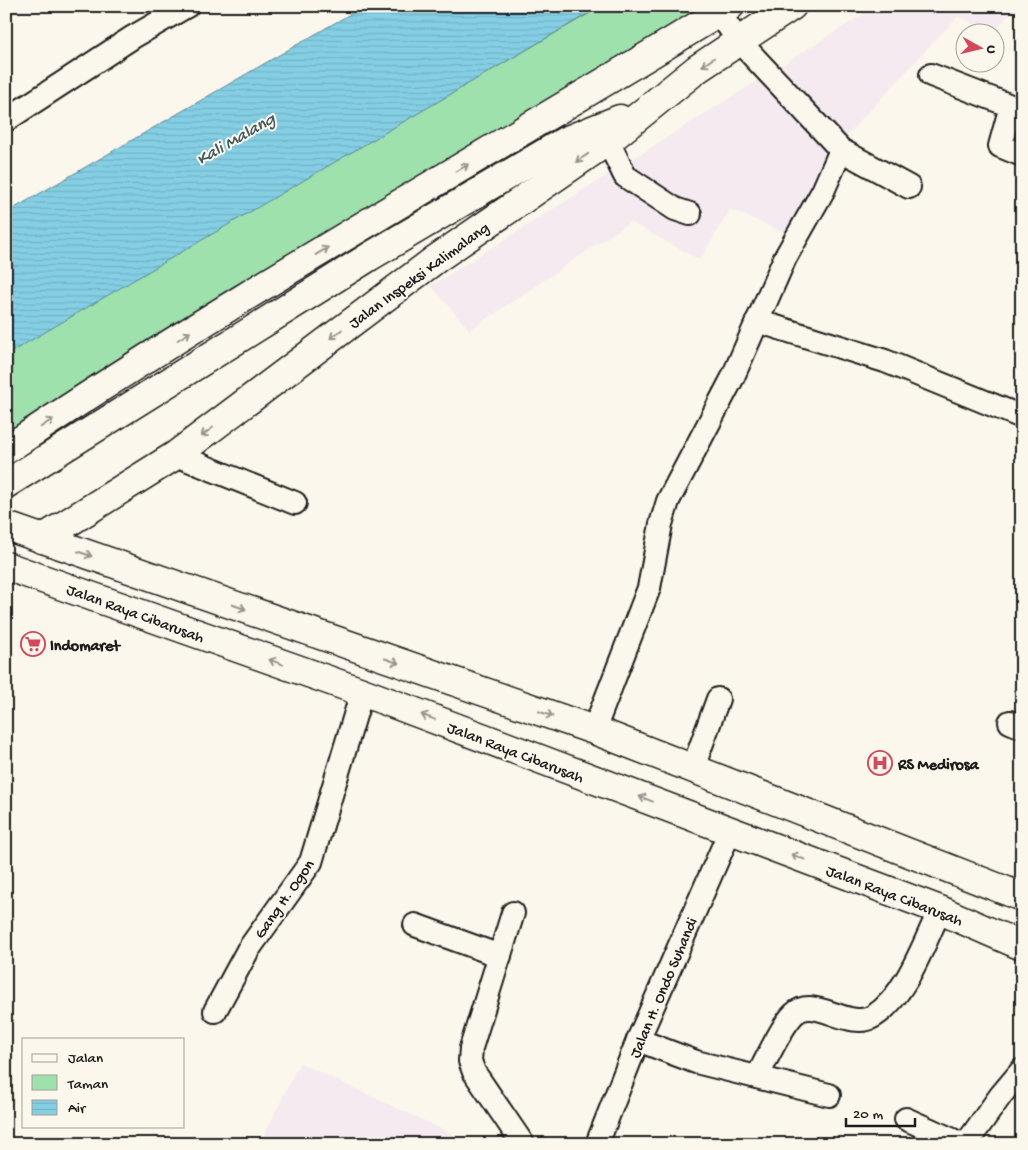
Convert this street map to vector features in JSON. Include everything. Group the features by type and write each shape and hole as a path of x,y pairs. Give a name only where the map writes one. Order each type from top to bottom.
{"main road":[{"name":"Jalan Inspeksi Kalimalang","path":"42,539 176,455 436,259 608,141 738,40 792,6"},
{"path":"6,450 95,390 272,281 637,64 724,10"},
{"path":"560,144 637,64"},
{"path":"6,484 369,257 560,144 649,108"},
{"path":"9,526 594,730 1022,897"},
{"name":"Jalan Raya Cibarusah","path":"6,566 362,692 940,910 1022,946"}],"street":[{"path":"6,120 133,37 187,6"},
{"path":"724,10 738,40 841,150 909,188"},
{"path":"931,75 1011,106 1000,146 1022,155"},
{"path":"608,141 625,176 675,209 690,214"},
{"path":"594,730 649,588 661,524 668,502 732,379 785,258 822,191 841,150"},
{"path":"757,321 885,361 1022,417"},
{"path":"176,455 296,503"},
{"name":"Gang H. Ogon","path":"214,1011 248,950 311,862 362,692"},
{"path":"693,768 718,699"},
{"name":"Jalan H. Ondo Suhandi","path":"597,1144 638,1040 730,831"},
{"path":"757,1077 795,1013 806,1008 816,1008 844,1018 862,1021 874,1017 892,1002 940,910"},
{"path":"513,913 471,1048 470,1061 474,1072 523,1144"},
{"path":"415,925 500,956"},
{"path":"638,1040 696,1062 829,1095"},
{"path":"966,1144 1001,1095 1022,1070"},
{"path":"906,1119 962,1144"}],"shaded area":[{"path":"6,6 94,6 6,13"},
{"path":"876,6 1016,6 1002,22 970,22 958,16 833,150 799,239 730,209 700,260 630,222 470,330 431,286"},
{"path":"300,1063 474,1144 260,1144"}],"green space":[{"path":"602,6 729,6 6,450 6,351"}],"water":[{"name":"Kali Malang","path":"364,6 601,6 6,355 6,213"}],"place":[{"name":"Indomaret","path":"33,644"},
{"name":"RS Medirosa","path":"880,763"}]}
